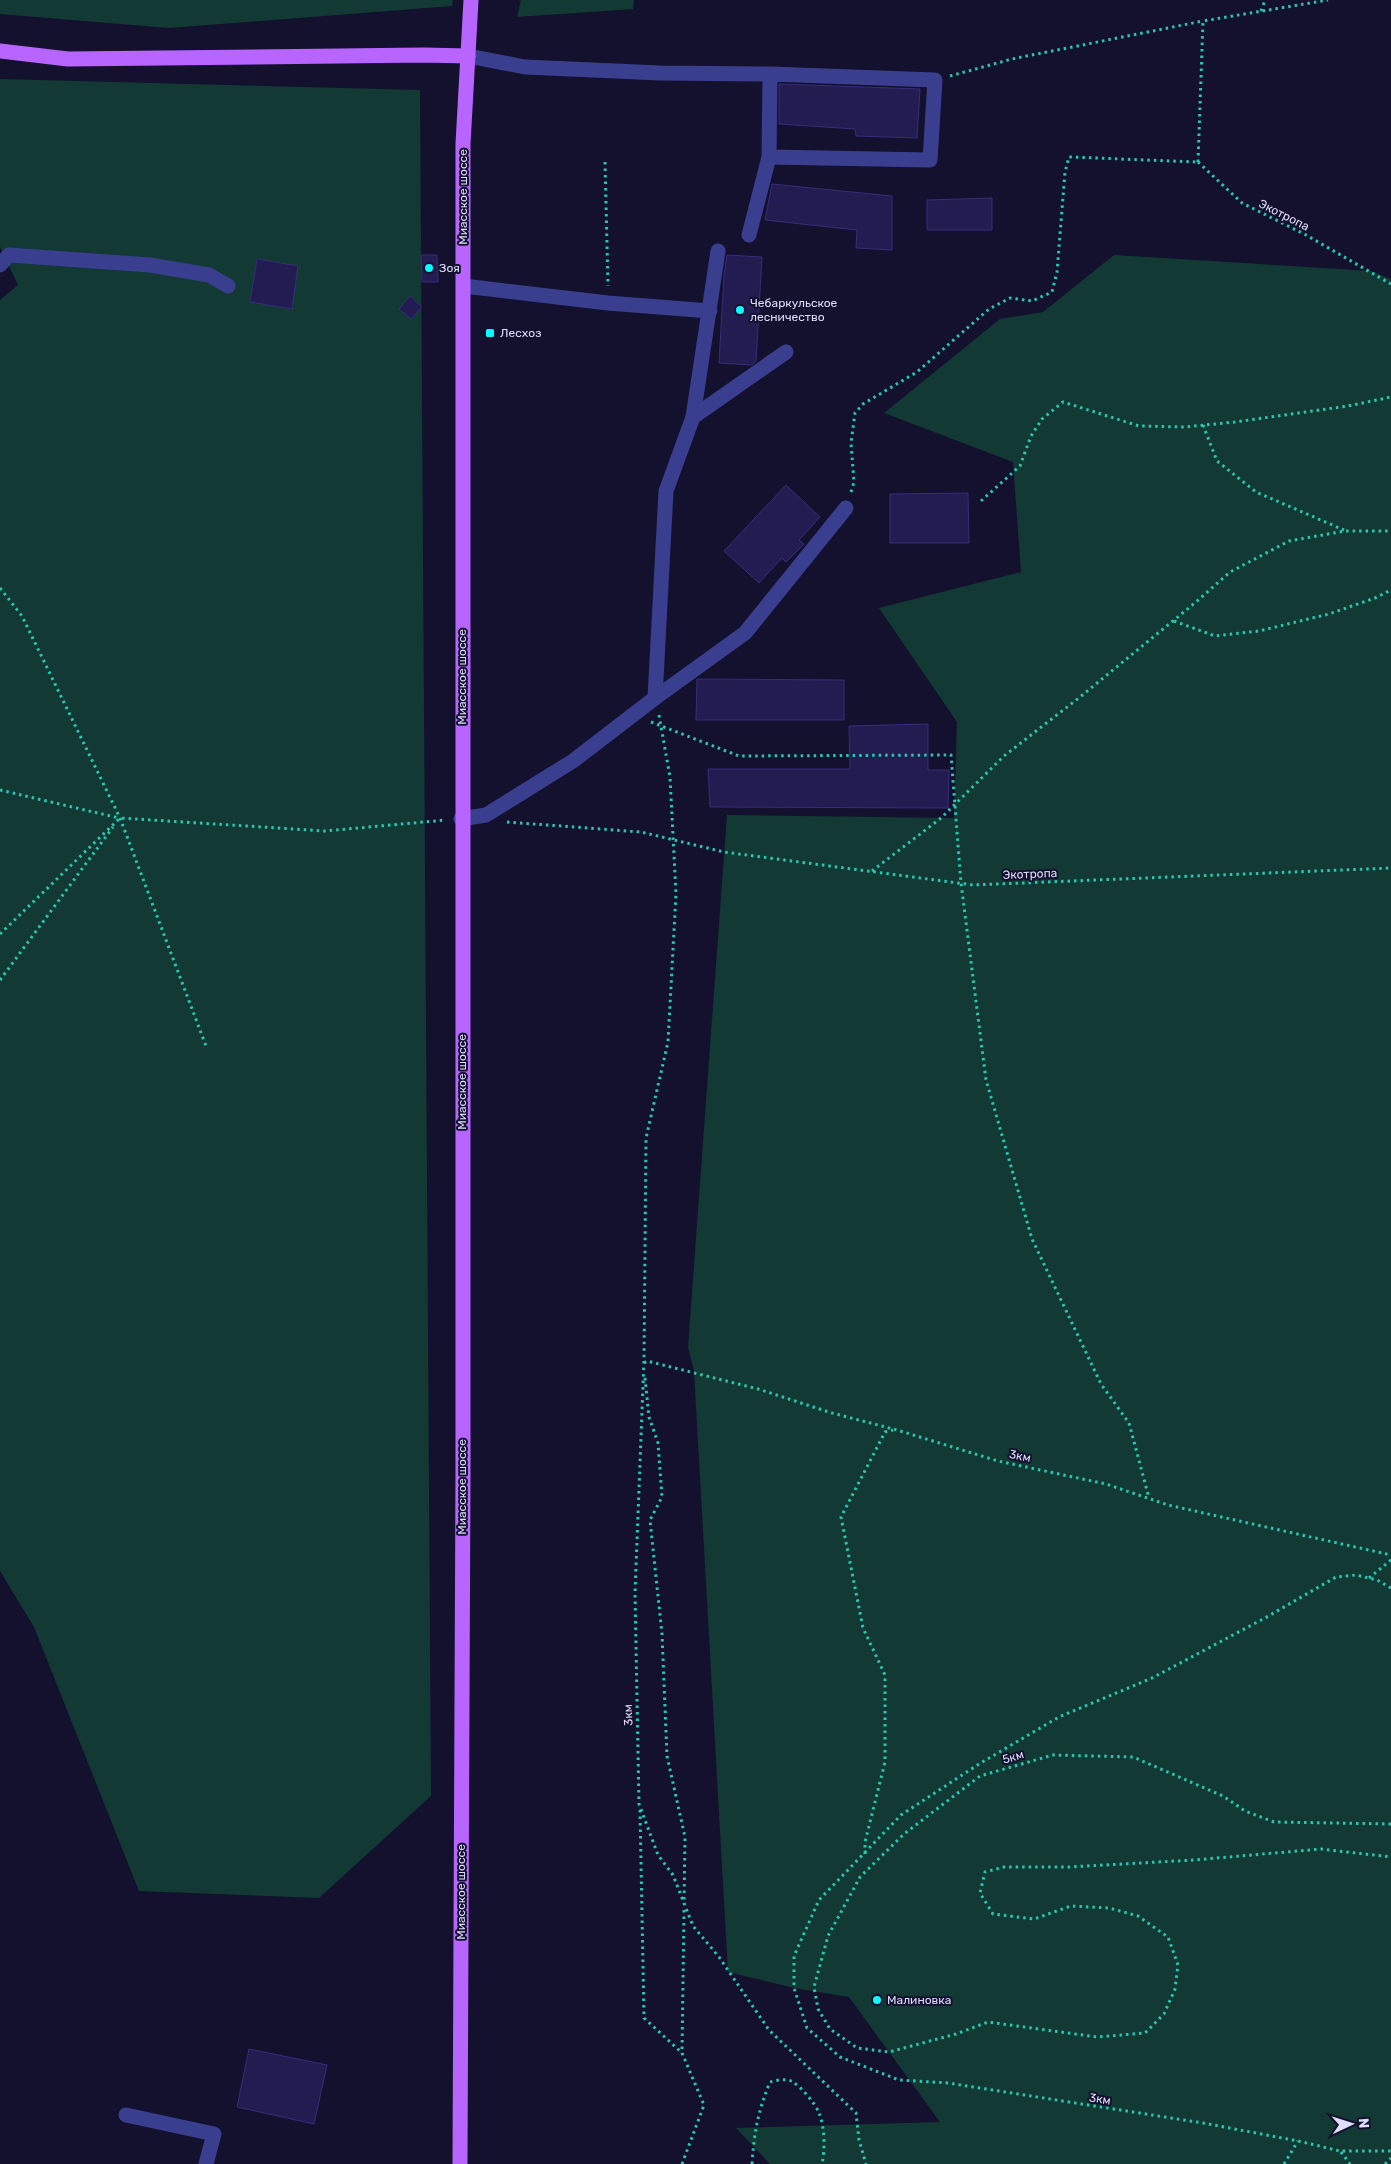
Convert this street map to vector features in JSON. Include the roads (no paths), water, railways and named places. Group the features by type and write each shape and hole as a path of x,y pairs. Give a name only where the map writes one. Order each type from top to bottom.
{"main road":[{"name":"Миасское шоссе","path":"460,2164 463,1481 463,144 471,0"},
{"path":"0,51 68,59 424,54 468,56"}],"street":[{"path":"468,56 525,67 660,73 770,74 935,80 930,160 769,157"},
{"path":"749,235 769,157 770,74"},
{"path":"655,698 666,491 692,417 718,251"},
{"path":"0,265 9,255 150,265 209,275 228,286"},
{"path":"464,286 608,303 710,311"},
{"path":"692,417 786,352"},
{"path":"462,819 486,815 573,761 744,633 846,508"},
{"path":"126,2116 214,2134 206,2164"}],"place":[{"name":"Зоя","path":"429,268"},
{"name":"Чебаркульское лесничество","path":"740,310"},
{"name":"Лесхоз","path":"490,333"},
{"name":"Малиновка","path":"877,2000"}]}
